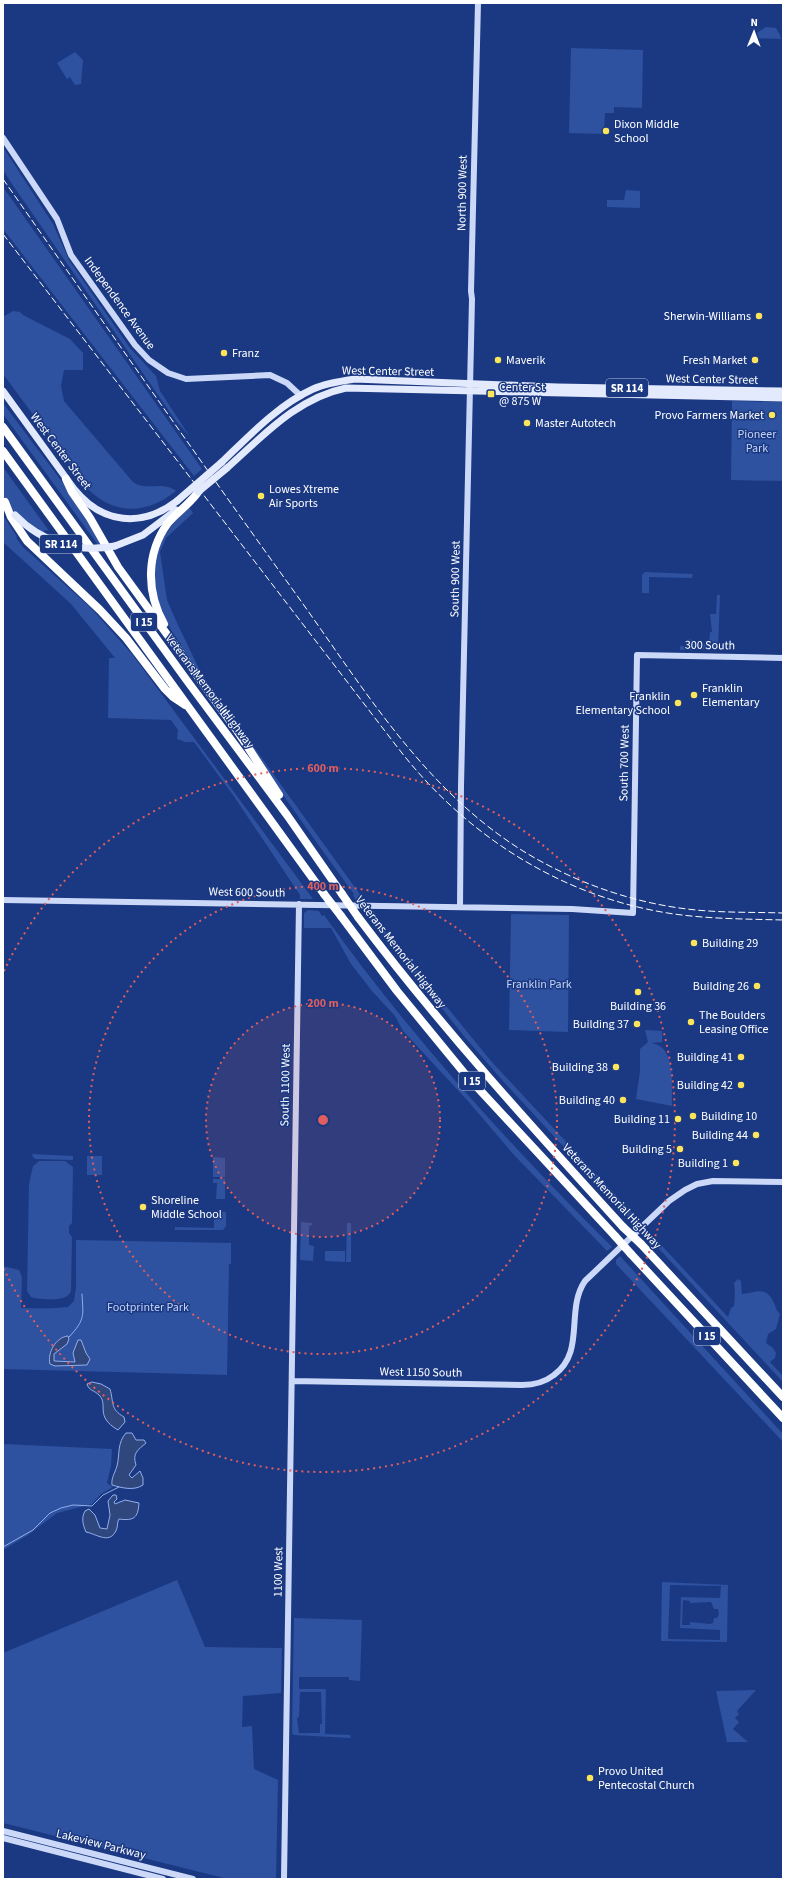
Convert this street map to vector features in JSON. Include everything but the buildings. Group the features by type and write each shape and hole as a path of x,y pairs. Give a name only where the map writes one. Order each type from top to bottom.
{"highway":[{"name":"Veterans Memorial Highway","path":"3,427 179,670 287,815 358,917 451,1035 511,1104 623,1227 641,1244 783,1397"},
{"name":"I 15","path":"3,451 340,916 397,991 456,1063 783,1418"},
{"path":"66,479 72,492 90,518 112,557 282,799 287,815"},
{"path":"184,658 156,608 152,592 151,575 154,553 160,536 180,505 198,492"},
{"path":"4,501 11,517 27,541 100,610 126,638 165,689 173,697 189,707"}],"main road":[{"name":"West Center Street","path":"198,492 227,464 274,414 301,396 325,385 355,380 471,384 783,390"},
{"path":"301,396 307,397 340,386 349,388"},
{"name":"West Center Street","path":"4,501 15,516 35,532 58,543 89,549 115,546 137,539 148,532 227,464 309,400 333,391 349,388 783,398"},
{"name":"West Center Street","path":"3,391 66,479 86,502 99,511 116,517 131,519 152,516 180,505"}],"street":[{"name":"North 900 West","path":"471,384 471,274 478,3"},
{"name":"Independence Avenue","path":"3,138 57,219 71,255 135,345 149,360 168,373 186,379 270,375 287,383 301,396"},
{"name":"South 900 West","path":"460,907 463,832 471,384"},
{"name":"300 South","path":"637,655 783,658"},
{"name":"South 700 West","path":"631,911 637,655"},
{"name":"West 600 South","path":"3,900 631,911"},
{"name":"South 1100 West","path":"294,1266 299,904"},
{"name":"West 1150 South","path":"292,1382 526,1385 541,1382 550,1378 561,1369 571,1353 574,1342 575,1303 579,1290 587,1278 669,1201 697,1184 719,1180 783,1182"},
{"name":"1100 West","path":"284,1879 294,1266"},
{"name":"Lakeview Parkway","path":"3,1831 193,1879"},
{"name":"Lakeview Parkway","path":"3,1838 163,1879"}],"green space":[{"path":"766,27 776,28 781,39 753,38 754,35"},
{"path":"571,48 643,50 642,108 614,107 614,113 605,113 604,134 569,133"},
{"path":"75,52 83,60 81,84 75,85 70,77 67,79 57,63"},
{"path":"3,147 53,224 69,260 130,348 156,376 160,391 190,437 176,421 12,184 3,170"},
{"path":"3,187 202,469 194,476 3,229"},
{"path":"626,190 640,191 640,208 607,207 607,200 624,200"},
{"path":"13,311 20,312 23,315 70,339 83,353 83,370 64,370 61,386 64,401 133,482 144,486 165,486 176,491 165,499 154,504 143,508 131,509 120,508 109,504 98,498 88,489 3,374 3,317"},
{"name":"Pioneer Park","path":"732,401 783,402 783,481 731,480"},
{"path":"3,403 72,495 101,544 98,545 3,414"},
{"path":"3,467 49,531 45,530 43,533 32,526 20,517 6,501 2,492"},
{"path":"189,507 193,513 166,538 160,552 167,600 178,625 202,675 364,900 356,900 353,895 354,894 217,700 189,658 159,608 154,588 153,574 158,550 171,527"},
{"path":"3,515 23,547 90,607 132,654 313,899 300,899 300,895 233,795 194,742 185,742 177,739 178,730 171,720 108,718 109,658 115,658 71,604 3,542"},
{"path":"645,572 693,574 692,578 649,577 649,593 642,593 642,575"},
{"path":"717,595 720,595 718,649 680,650 680,646 689,646 689,639 692,640 692,642 697,642 698,644 709,644 710,632 712,632 710,614 716,614"},
{"path":"308,910 319,911 322,916 324,915 390,1002 461,1087 498,1129 612,1247 607,1251 514,1155 467,1100 403,1031 395,1016 372,991 351,964 331,928 304,928 304,913"},
{"path":"365,911 374,911 385,931 491,1061 636,1217 632,1221 502,1080 463,1035"},
{"name":"Franklin Park","path":"511,914 569,915 568,1032 509,1030"},
{"path":"645,1030 662,1031 662,1042 651,1043 659,1046 665,1051 669,1059 672,1078 672,1106 636,1099 640,1071 640,1049 648,1042"},
{"path":"32,1154 73,1156 73,1160 35,1159"},
{"path":"87,1156 102,1156 102,1175 87,1175"},
{"path":"213,1157 225,1158 225,1177 213,1177"},
{"path":"39,1161 65,1161 73,1167 72,1223 69,1226 69,1233 72,1237 71,1291 68,1295 60,1299 34,1298 31,1297 27,1291 29,1184 33,1166"},
{"path":"213,1179 225,1179 225,1199 216,1199 217,1183 213,1183"},
{"path":"214,1212 226,1212 226,1226 223,1230 175,1230 175,1227 214,1228"},
{"path":"301,1222 312,1223 312,1225 309,1226 309,1245 314,1246 313,1261 300,1260"},
{"path":"347,1223 351,1223 351,1262 346,1262"},
{"path":"651,1234 728,1317 731,1308 734,1306 734,1283 738,1279 741,1281 742,1294 760,1291 771,1297 780,1314 776,1329 768,1334 766,1343 773,1348 776,1353 775,1358 770,1362 783,1376 783,1382 648,1237"},
{"name":"Footprinter Park","path":"76,1240 231,1243 231,1264 229,1264 227,1375 3,1369 3,1266 19,1270 22,1277 21,1308 68,1307 74,1301 76,1287"},
{"path":"325,1251 345,1251 345,1262 325,1261"},
{"path":"620,1256 783,1434 783,1442 616,1264 616,1260"},
{"path":"3,1444 112,1449 111,1466 107,1483 113,1487 101,1494 92,1504 57,1513 28,1535 3,1550"},
{"path":"177,1580 205,1647 282,1648 281,1693 243,1696 242,1727 252,1726 254,1769 278,1780 276,1879 228,1879 3,1823 3,1653"},
{"path":"662,1582 728,1585 727,1642 661,1641","holes":["670,1585 721,1586 720,1598 681,1597 680,1628 720,1630 720,1640 668,1639","683,1600 690,1601 690,1603 711,1602 714,1609 718,1609 719,1614 717,1618 714,1618 713,1623 710,1624 690,1622 690,1625 682,1625"]},
{"path":"294,1618 362,1620 360,1681 349,1680 349,1677 299,1677 299,1689 326,1689 325,1734 350,1735 351,1738 293,1735","holes":["300,1692 321,1692 322,1724 320,1724 320,1733 299,1733 297,1718 299,1717"]},
{"path":"756,1690 737,1711 739,1714 735,1718 739,1722 733,1729 748,1742 727,1742 716,1691"}],"shaded area":[{"path":"68,1336 69,1339 67,1344 54,1354 54,1361 75,1362 73,1353 78,1340 81,1340 90,1359 87,1365 55,1366 50,1364 49,1360 53,1346 60,1339"},
{"path":"92,1382 101,1384 110,1389 114,1408 124,1417 125,1422 118,1430 106,1420 103,1411 102,1399 90,1389 87,1384"},
{"path":"126,1433 132,1433 136,1440 144,1440 146,1443 136,1452 136,1465 129,1475 132,1478 140,1471 143,1478 143,1485 136,1488 124,1488 112,1485 121,1441"},
{"path":"113,1495 116,1495 117,1499 114,1502 115,1504 125,1500 139,1503 138,1512 136,1515 132,1519 119,1519 114,1533 107,1538 86,1532 83,1524 83,1516 85,1511 89,1509 95,1515 100,1528 107,1529 110,1515 108,1501"}],"waterway":[{"path":"69,1337 81,1321 83,1312 82,1294"},
{"path":"3,1547 33,1530 50,1513 73,1505 92,1506 103,1495 119,1487"}],"railway":[{"path":"3,179 183,436 369,697 424,766 454,797 487,826 523,851 561,872 602,889 665,906 687,909 723,912 783,913"},
{"path":"3,234 398,748 425,780 454,809 486,835 520,858 556,878 594,894 633,906 688,916 783,920"}],"place":[{"name":"Dixon Middle School","path":"606,131"},
{"name":"Sherwin-Williams","path":"759,316"},
{"name":"Franz","path":"224,353"},
{"name":"Maverik","path":"498,360"},
{"name":"Fresh Market","path":"755,360"},
{"name":"Center St @ 875 W","path":"491,394"},
{"name":"Provo Farmers Market","path":"772,415"},
{"name":"Master Autotech","path":"527,423"},
{"name":"Lowes Xtreme Air Sports","path":"261,496"},
{"name":"Franklin Elementary","path":"694,695"},
{"name":"Franklin Elementary School","path":"678,703"},
{"name":"Building 29","path":"694,943"},
{"name":"Building 26","path":"757,986"},
{"name":"Building 36","path":"638,992"},
{"name":"The Boulders Leasing Office","path":"691,1022"},
{"name":"Building 37","path":"637,1024"},
{"name":"Building 41","path":"741,1057"},
{"name":"Building 38","path":"616,1067"},
{"name":"Building 42","path":"741,1085"},
{"name":"Building 40","path":"623,1100"},
{"name":"Building 10","path":"693,1116"},
{"name":"Building 11","path":"678,1119"},
{"name":"Building 44","path":"756,1135"},
{"name":"Building 5","path":"680,1149"},
{"name":"Building 1","path":"736,1163"},
{"name":"Shoreline Middle School","path":"143,1207"},
{"name":"Provo United Pentecostal Church","path":"590,1778"}]}
